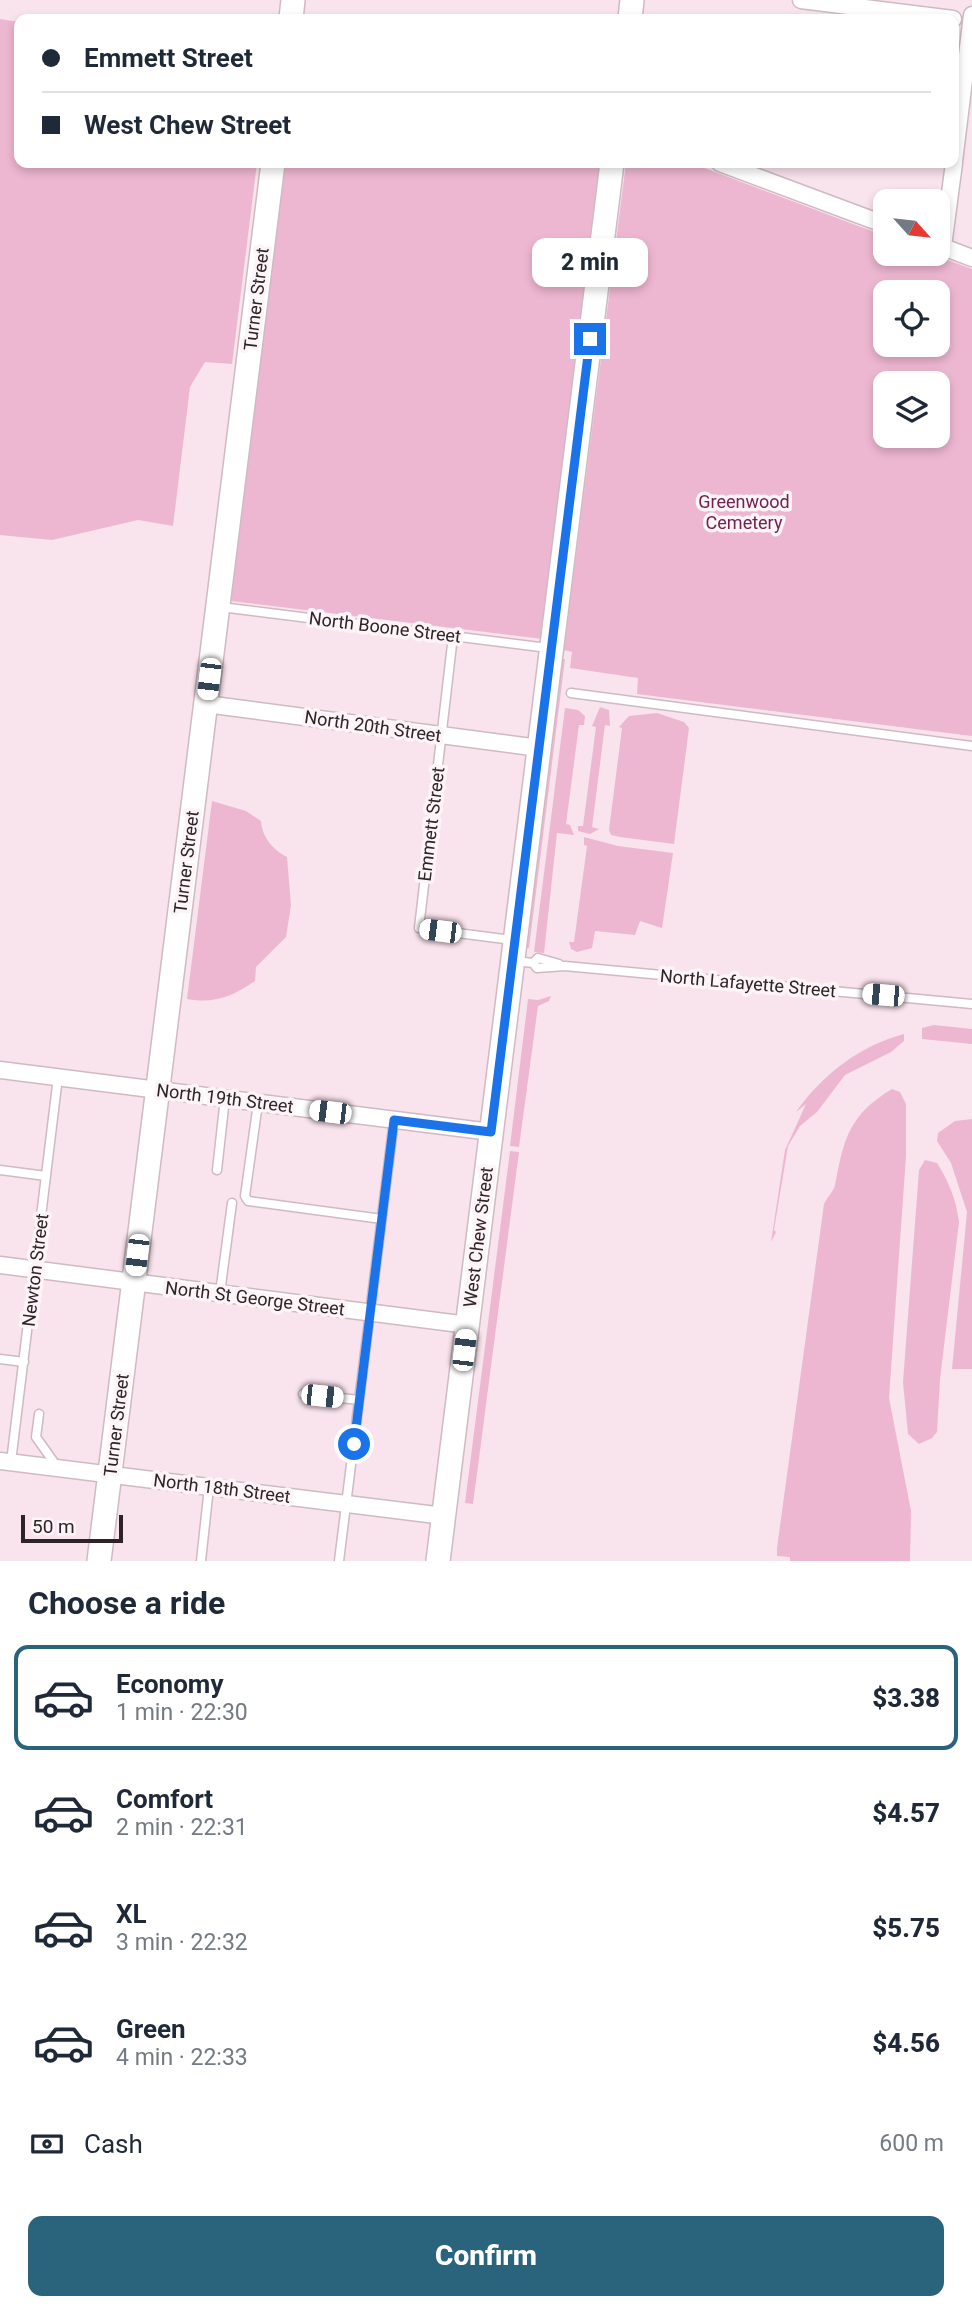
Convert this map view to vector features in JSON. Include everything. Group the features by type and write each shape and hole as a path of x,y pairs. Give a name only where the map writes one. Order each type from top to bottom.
{"street":[{"path":"801,0 913,14"},
{"path":"959,122 972,19"},
{"name":"Turner Street","path":"99,1561 272,168"},
{"name":"West Chew Street","path":"438,1561 491,1132 520,955 539,748 611,168"},
{"path":"733,168 873,220"},
{"path":"950,189 953,168"},
{"path":"950,249 972,258"},
{"name":"North 20th Street","path":"206,704 539,748"},
{"name":"North 19th Street","path":"0,1070 491,1132"},
{"name":"North St George Street","path":"0,1265 467,1325"},
{"name":"North 18th Street","path":"6,1461 443,1516"}],"lane":[{"name":"North Boone Street","path":"218,607 552,649"},
{"name":"Emmett Street","path":"419,928 453,636"},
{"path":"571,693 972,746"},
{"name":"North Lafayette Street","path":"419,928 565,966 972,1004"},
{"name":"Newton Street","path":"6,1461 24,1362 58,1077"},
{"path":"217,1170 225,1098"},
{"path":"258,1103 245,1196 248,1201 382,1219"},
{"path":"339,1561 394,1120"},
{"path":"0,1170 46,1176"},
{"path":"220,1293 232,1203"},
{"path":"0,1359 24,1362"},
{"path":"303,1394 359,1400"},
{"path":"39,1414 36,1437 58,1468"},
{"path":"201,1561 209,1487"}],"green space":[{"path":"0,19 14,21 14,168 256,168 232,364 205,362 190,387 173,526 138,520 52,540 0,535"},
{"path":"284,168 601,168 543,639 231,601"},
{"name":"Greenwood Cemetery","path":"625,168 704,168 873,231 873,266 950,266 950,261 972,269 972,736 637,694 638,678 570,668 572,652 564,650"},
{"path":"563,659 565,659 527,948"},
{"path":"600,707 609,710 610,726 605,725 592,827 599,829 590,834 578,831 578,826 583,826 596,727 592,726"},
{"path":"565,708 578,710 585,716 584,725 579,725 566,824 570,825 574,835 557,833 544,953 534,952"},
{"path":"657,713 684,722 689,728 674,844 620,837 611,835 609,830 622,728 619,727 629,716"},
{"path":"212,801 246,811 261,821 269,842 287,857 291,905 286,937 256,967 255,981 223,998 187,999"},
{"path":"584,837 618,846 673,853 662,928 640,921 635,935 595,931 592,948 577,952 571,949 569,942 574,942 587,846 584,845"},
{"path":"551,996 549,1001 538,1006 519,1147 510,1146 528,999 538,1000"},
{"path":"934,1025 972,1029 972,1044 922,1039 922,1028"},
{"path":"904,1034 904,1041 891,1052 845,1075 817,1112 800,1126 788,1146 774,1230 776,1232 771,1242 785,1150 806,1104 796,1112 818,1086 843,1064 872,1046"},
{"path":"892,1089 900,1092 906,1104 906,1156 889,1398 911,1511 910,1561 790,1561 790,1557 777,1556 777,1548 824,1204 834,1187 846,1141 857,1118"},
{"path":"972,1119 972,1369 952,1369 967,1212 951,1163 937,1141 938,1133 955,1121"},
{"path":"510,1151 519,1152 473,1504 465,1503"},
{"path":"925,1160 937,1163 941,1170 954,1198 959,1222 940,1379 937,1432 932,1438 919,1444 908,1434 903,1382 919,1170"}],"route":[{"path":"354,1444 394,1120 491,1132 590,339"}]}
